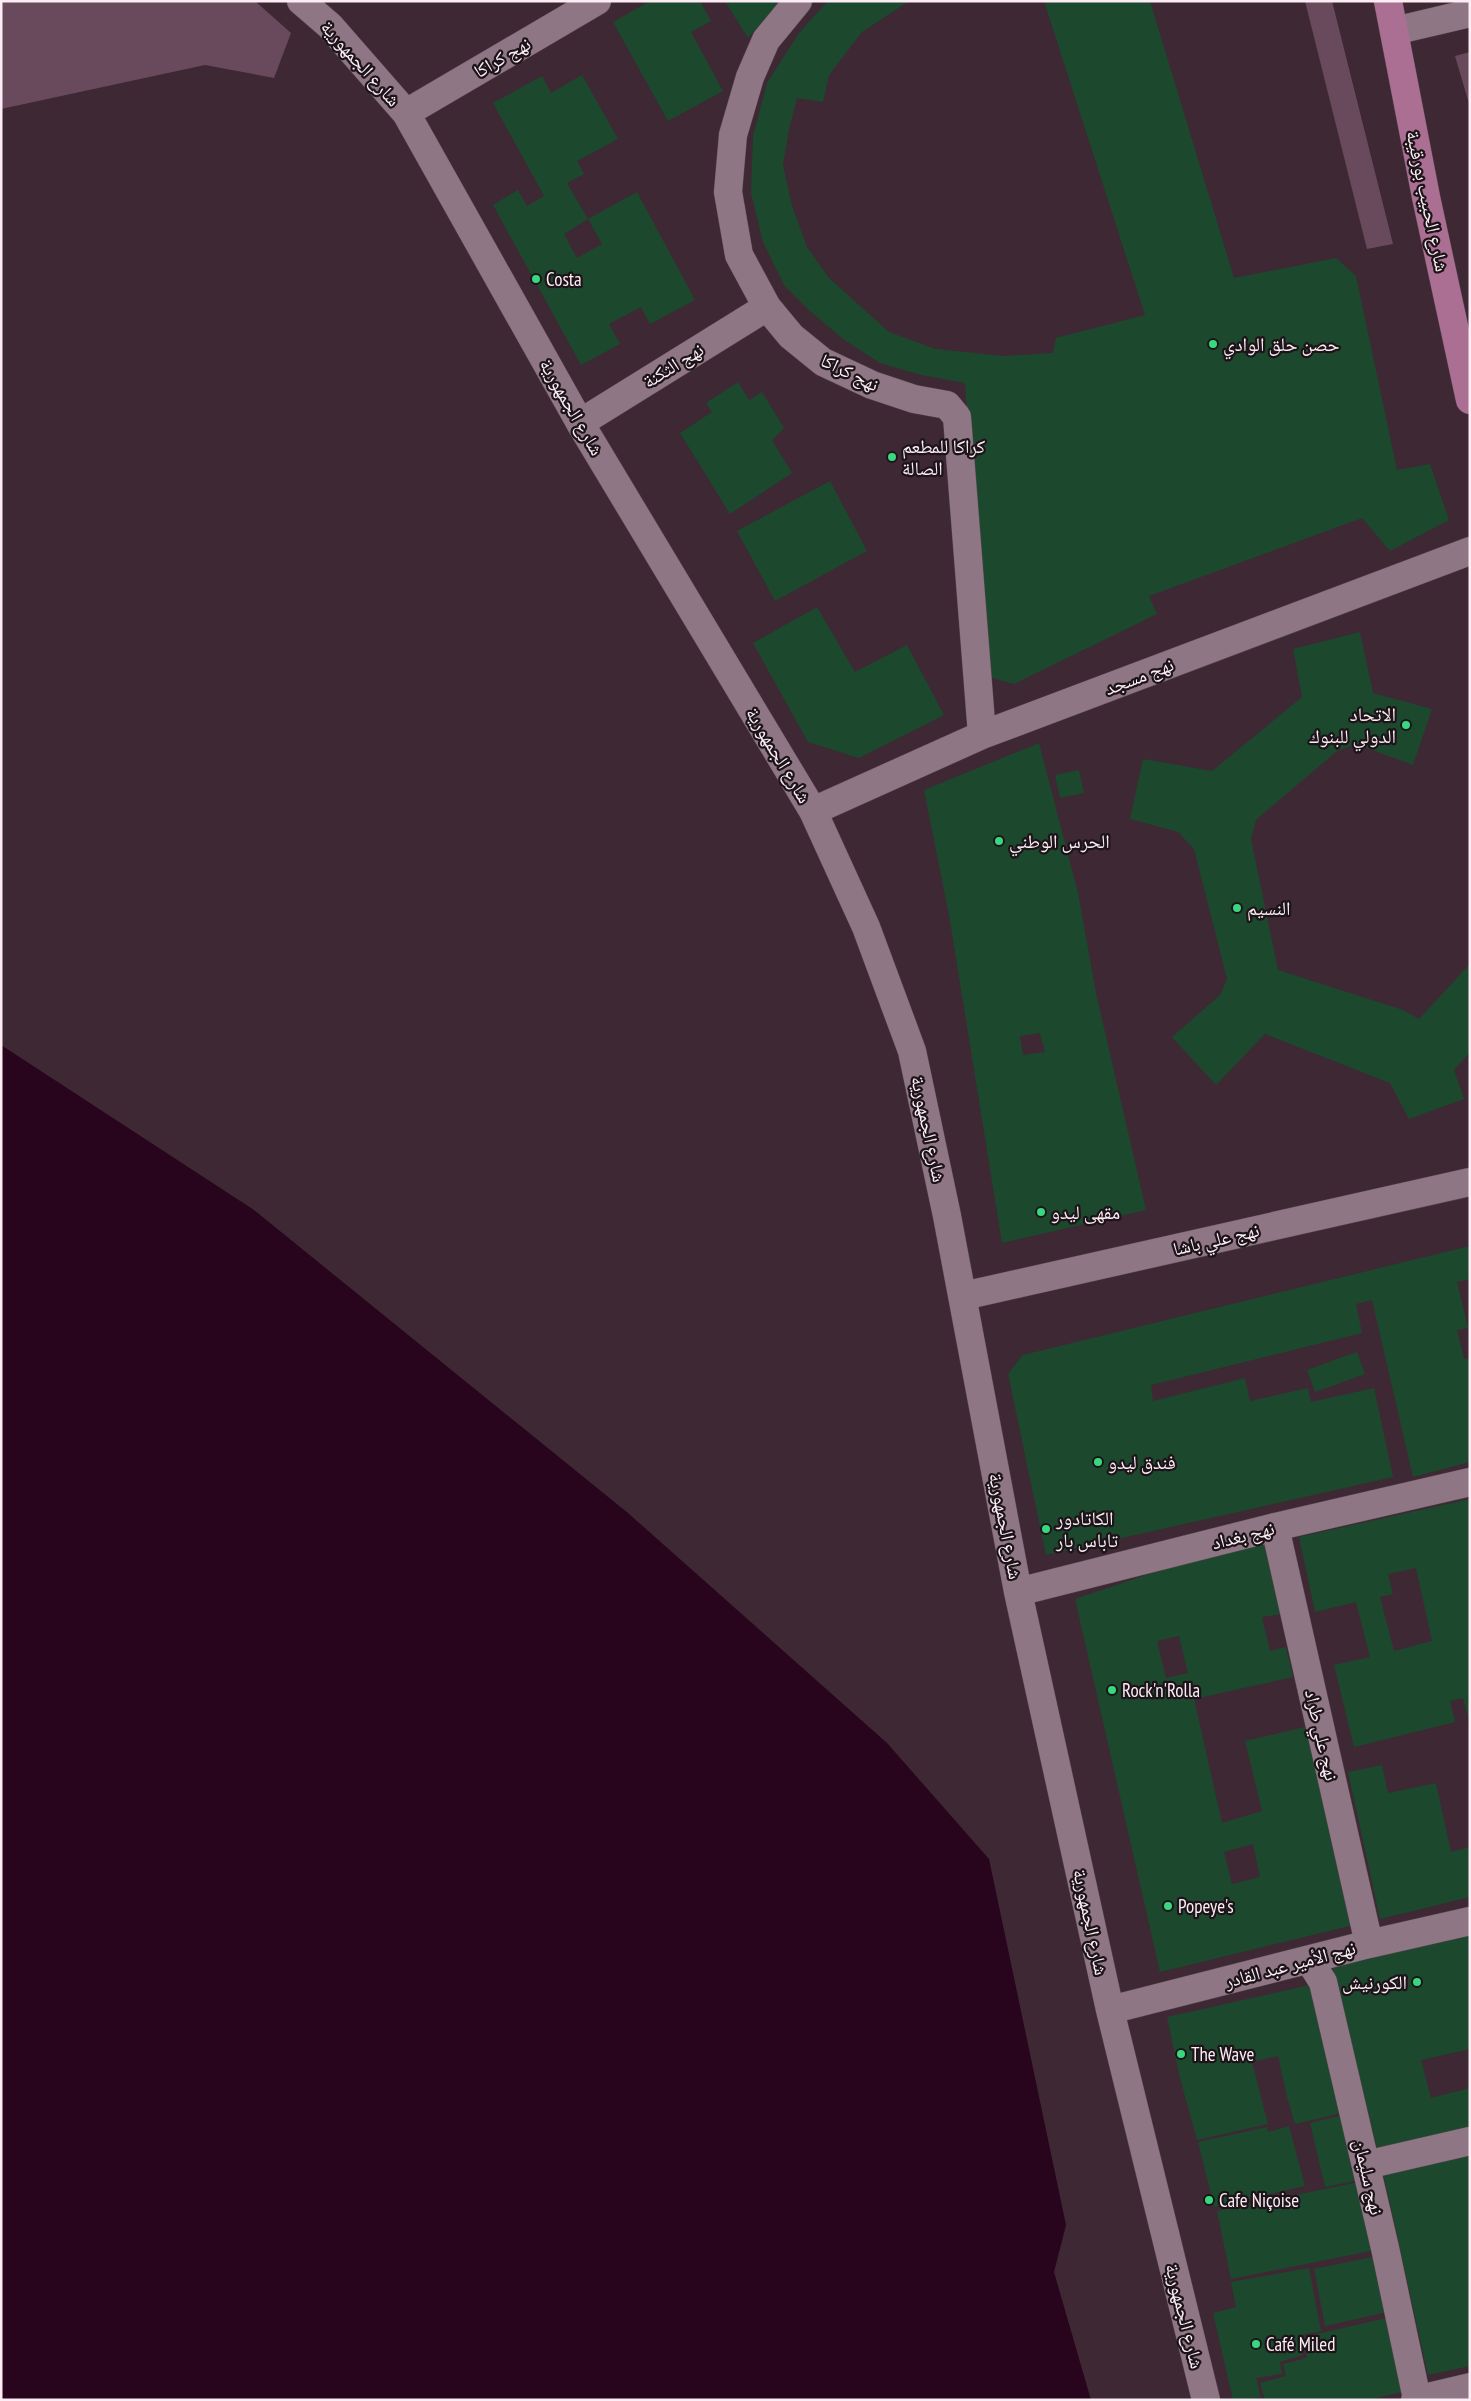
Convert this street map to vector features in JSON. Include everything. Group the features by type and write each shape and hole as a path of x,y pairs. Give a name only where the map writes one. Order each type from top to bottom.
{"main road":[{"name":"شارع الحبيب بورقيبة","path":"1388,1 1426,197 1470,400"}],"street":[{"name":"شارع الجمهورية","path":"301,1 330,26 406,113 580,423 813,811 866,927 912,1051 963,1296 1018,1592 1110,2010 1206,2400"},
{"name":"نهج كراكا","path":"406,113 597,1"},
{"name":"نهج كراكا","path":"798,1 766,40 750,77 733,135 728,192 739,255 767,307 791,336 823,362 872,384 914,399 947,405 957,417 982,735"},
{"path":"1394,31 1470,13"},
{"name":"نهج الثكنة","path":"580,423 767,307"},
{"name":"نهج مسجد","path":"813,811 982,735 1470,551"},
{"name":"نهج علي باشا","path":"963,1296 1470,1182"},
{"name":"نهج بغداد","path":"1018,1592 1275,1527 1470,1482"},
{"name":"نهج علي طراد","path":"1275,1527 1369,1944"},
{"name":"نهج الأمير عبد القادر","path":"1110,2010 1369,1944 1470,1921"},
{"name":"نهج سليمان","path":"1309,1960 1323,1982 1366,2165 1416,2400"},
{"path":"1366,2165 1470,2141"},
{"path":"1416,2400 1470,2388"}],"shaded area":[{"path":"1,1 255,1 291,33 274,78 205,65 1,109"},
{"path":"1305,1 1332,1 1393,244 1367,249"},
{"path":"1470,52 1470,107 1455,56"},
{"path":"1,1045 254,1210 628,1513 887,1743 989,1859 1066,2225 1054,2272 1091,2400 1,2400"}],"building":[{"path":"650,1 700,1 711,21 691,32 723,91 668,121 613,22"},
{"path":"725,1 781,1 748,38"},
{"name":"حصن حلق الوادي","path":"828,1 909,1 862,32 829,75 823,102 797,98 783,165 792,206 807,247 829,278 889,332 936,349 1004,356 1053,353 1056,338 1145,315 1044,1 1150,1 1234,278 1336,258 1356,276 1397,470 1430,464 1449,520 1390,551 1362,518 1149,596 1157,614 1014,684 986,676 965,383 921,375 880,363 843,339 810,311 784,285 763,242 751,193 753,136 767,83 799,33"},
{"path":"582,75 618,139 577,161 584,174 567,183 588,219 637,192 695,300 650,324 641,307 609,324 620,344 581,365 493,205 518,190 527,206 544,196 493,103 542,76 551,93","holes":["588,219 602,244 577,258 564,234"]},
{"path":"738,382 749,400 762,392 784,428 772,440 792,473 730,514 680,433 712,412 706,403"},
{"path":"830,481 867,551 775,601 737,531"},
{"path":"817,607 855,672 907,645 944,715 859,758 808,742 753,643"},
{"name":"النسيم","path":"1360,632 1373,693 1432,709 1413,765 1356,744 1337,751 1256,820 1251,839 1278,970 1403,1010 1419,1019 1468,966 1470,968 1470,1052 1454,1070 1464,1099 1409,1119 1390,1083 1265,1034 1216,1085 1172,1037 1220,995 1227,979 1194,849 1178,832 1130,819 1143,759 1212,771 1302,697 1293,649"},
{"path":"1039,743 1078,893 1096,993 1146,1210 1002,1243 949,915 924,790","holes":["1040,1033 1045,1052 1023,1055 1020,1036"]},
{"path":"1079,770 1084,793 1060,798 1055,775"},
{"path":"1470,1246 1470,1279 1457,1282 1468,1328 1457,1330 1464,1359 1470,1358 1470,1462 1413,1477 1372,1300 1356,1304 1362,1333 1151,1385 1153,1401 1245,1378 1250,1401 1308,1388 1311,1402 1374,1388 1393,1477 1046,1555 1008,1374 1023,1355"},
{"path":"1357,1352 1365,1374 1315,1392 1307,1370"},
{"path":"1470,1499 1470,1724 1463,1698 1450,1701 1455,1722 1354,1747 1334,1665 1370,1657 1356,1602 1315,1612 1299,1537","holes":["1416,1568 1432,1641 1394,1651 1380,1597 1393,1594 1388,1574"]},
{"path":"1272,1541 1294,1612 1262,1617 1270,1651 1286,1647 1293,1677 1194,1699 1222,1823 1262,1811 1245,1741 1305,1727 1354,1925 1160,1972 1075,1599 1190,1560","holes":["1179,1636 1188,1673 1166,1678 1157,1641","1253,1844 1260,1877 1232,1884 1224,1852"]},
{"path":"1382,1765 1388,1793 1436,1783 1451,1852 1470,1847 1470,1897 1380,1919 1348,1772"},
{"path":"1470,1931 1470,2049 1421,2060 1431,2098 1470,2088 1470,2129 1378,2152 1332,1966"},
{"path":"1323,1982 1359,2109 1295,2124 1278,2056 1252,2062 1268,2124 1197,2140 1180,2078 1167,2017"},
{"path":"1356,2112 1369,2178 1325,2187 1310,2123"},
{"path":"1289,2126 1305,2186 1214,2207 1198,2142 1267,2127 1268,2132"},
{"path":"1470,2152 1470,2366 1428,2375 1383,2172"},
{"path":"1369,2180 1385,2248 1231,2279 1217,2211"},
{"path":"1386,2254 1401,2309 1325,2326 1314,2269"},
{"path":"1309,2268 1321,2331 1301,2335 1303,2355 1280,2362 1282,2374 1256,2378 1261,2398 1233,2400 1213,2313 1236,2307 1231,2282"},
{"path":"1399,2315 1415,2389 1368,2400 1265,2400 1260,2383 1286,2376 1283,2364 1307,2358 1304,2337"}],"place":[{"name":"Costa","path":"536,279"},
{"name":"حصن حلق الوادي","path":"1213,344"},
{"name":"كراكا للمطعم الصالة","path":"892,457"},
{"name":"الاتحاد الدولي للبنوك","path":"1406,725"},
{"name":"الحرس الوطني","path":"999,841"},
{"name":"النسيم","path":"1237,908"},
{"name":"مقهى ليدو","path":"1041,1212"},
{"name":"فندق ليدو","path":"1098,1462"},
{"name":"الكاتادور تاباس بار","path":"1046,1529"},
{"name":"Rock'n'Rolla","path":"1112,1690"},
{"name":"Popeye's","path":"1168,1906"},
{"name":"الكورنيش","path":"1417,1982"},
{"name":"The Wave","path":"1181,2054"},
{"name":"Cafe Niçoise","path":"1209,2200"},
{"name":"Café Miled","path":"1256,2344"}]}
